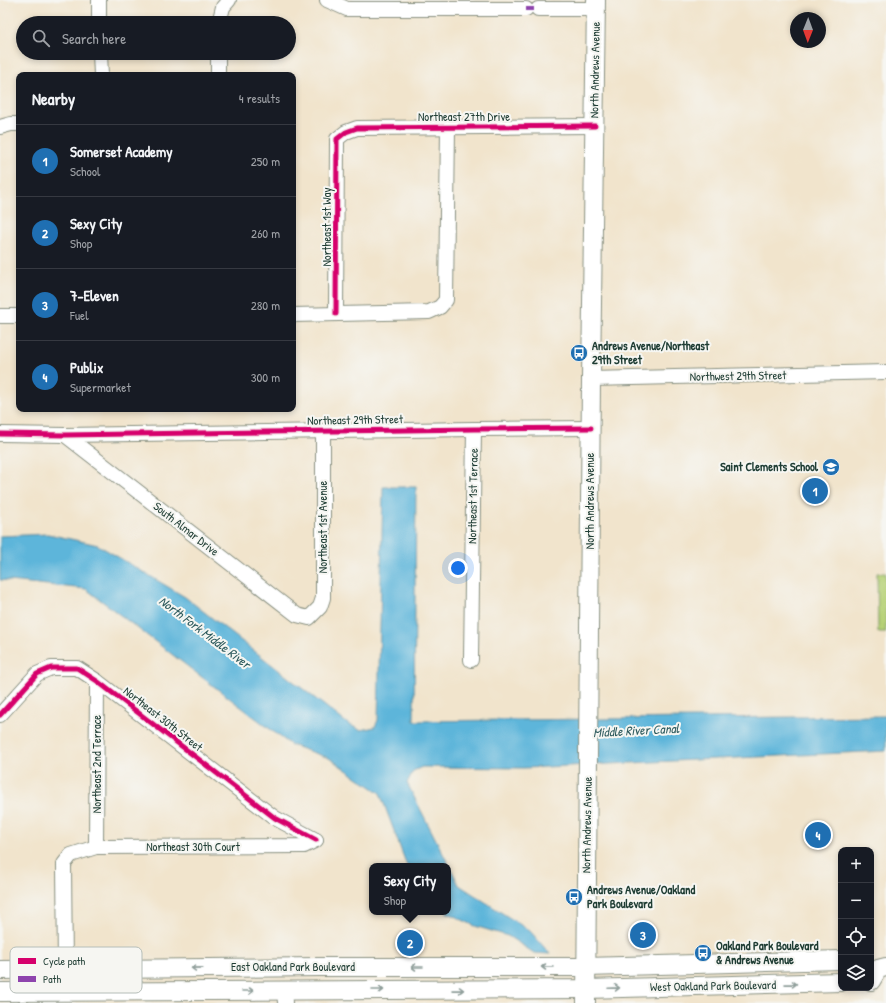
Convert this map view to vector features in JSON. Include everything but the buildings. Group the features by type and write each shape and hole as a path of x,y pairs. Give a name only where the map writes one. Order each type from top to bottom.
{"main road":[{"name":"North Andrews Avenue","path":"586,996 590,428 596,5"},
{"path":"874,959 886,959"},
{"name":"West Oakland Park Boulevard","path":"586,967 838,960"},
{"path":"285,997 288,982 294,976 320,967"},
{"name":"East Oakland Park Boulevard","path":"142,968 586,967"},
{"path":"874,976 878,969 886,967"},
{"path":"195,991 209,982 215,975 217,968"},
{"path":"0,977 8,970"},
{"path":"874,981 886,981"},
{"name":"West Oakland Park Boulevard","path":"586,996 838,982"},
{"name":"East Oakland Park Boulevard","path":"142,991 195,991 285,997 586,996"},
{"name":"East Oakland Park Boulevard","path":"0,992 10,992"}],"street":[{"path":"99,0 99,16"},
{"path":"221,16 223,7 229,0"},
{"path":"327,0 347,9 532,9 596,5"},
{"path":"100,60 101,72"},
{"path":"218,60 218,72"},
{"path":"0,127 16,124"},
{"path":"296,315 429,312 440,307 446,300 448,126"},
{"name":"Northeast 27th Drive","path":"337,139 346,132 357,128 448,126 595,126"},
{"name":"Northeast 1st Way","path":"336,314 337,139"},
{"path":"0,316 16,316"},
{"name":"Northwest 29th Street","path":"591,379 886,372"},
{"name":"Northeast 29th Street","path":"0,434 66,435 590,428"},
{"name":"Northeast 1st Terrace","path":"471,660 474,429"},
{"name":"Northeast 1st Avenue","path":"309,618 320,607 323,598 323,431"},
{"name":"South Almar Drive","path":"66,435 297,615 309,618"},
{"name":"Northeast 30th Street","path":"0,715 37,674 52,668 76,668 97,681 275,818 316,840"},
{"name":"Northeast 2nd Terrace","path":"96,847 97,681"},
{"name":"Northeast 30th Court","path":"65,947 64,864 71,855 96,847 304,846 316,840"}],"green space":[{"path":"877,573 886,573 886,632 878,632"}],"water":[{"path":"383,487 416,487 414,721 886,716 886,751 524,768 422,767 413,771 407,783 448,863 406,863 380,793 329,758 291,745 86,589 0,580 0,536 48,534 98,545 185,597 348,724 360,730 375,727 378,720"},
{"path":"451,869 459,885 530,931 550,954 534,953 508,936 475,926 451,914"}],"marked path":[{"path":"526,9 538,9"}],"cycle path":[{"path":"336,314 337,139 346,132 357,128 595,126"},
{"path":"0,434 65,435 591,428"},
{"path":"0,715 37,674 51,668 77,668 97,681 275,818 316,840"}],"place":[{"name":"Andrews Avenue/Northeast 29th Street","path":"579,353"},
{"name":"Saint Clements School","path":"831,467"},
{"name":"Somerset Academy","path":"815,491"},
{"name":"Publix","path":"818,835"},
{"name":"Andrews Avenue/Oakland Park Boulevard","path":"574,897"},
{"name":"7-Eleven","path":"643,935"},
{"name":"Sexy City","path":"410,943"},
{"name":"Oakland Park Boulevard & Andrews Avenue","path":"703,953"}],"water label":[{"name":"North Fork Middle River","path":"205,632"},
{"name":"Middle River Canal","path":"636,730"}]}
